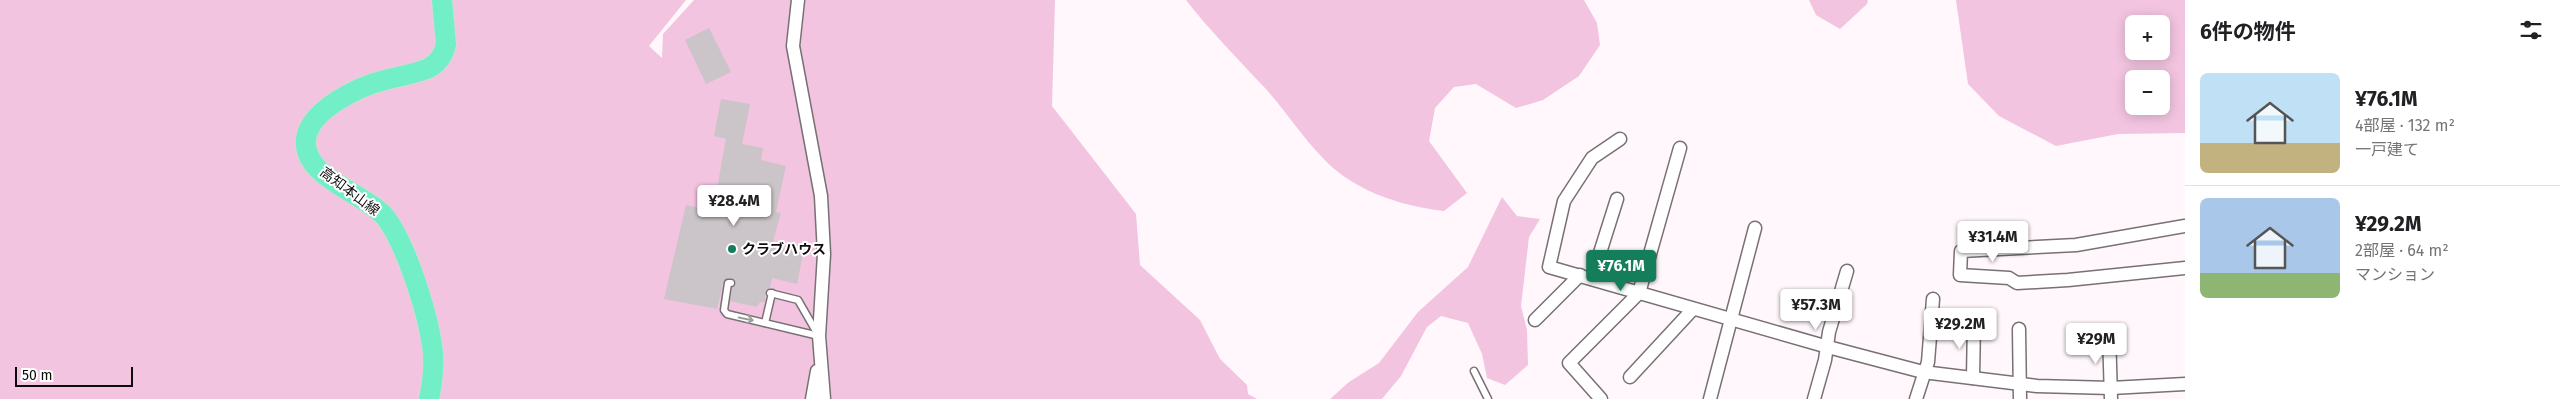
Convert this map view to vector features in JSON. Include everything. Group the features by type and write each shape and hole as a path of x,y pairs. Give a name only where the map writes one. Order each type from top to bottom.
{"main road":[{"name":"高知本山線","path":"429,399 432,386 433,354 412,275 395,233 386,219 375,208 324,175 311,158 306,144 306,136 313,123 333,104 359,89 423,70 438,61 446,44 442,0"}],"street":[{"path":"798,0 793,46 821,196 824,254 819,336 824,399"},
{"path":"1620,139 1592,158 1564,200 1549,267 1586,276 1693,309 1828,347 1923,372 2111,394 2185,384"},
{"path":"1601,399 1570,363 1639,293 1680,148"},
{"path":"1535,320 1586,276 1617,199"},
{"path":"2185,226 2076,245 1961,251 1960,275 2010,278 2017,283 2068,280 2185,268"},
{"path":"1710,399 1756,228"},
{"path":"1814,399 1828,347 1829,332 1847,271"},
{"path":"1916,399 1923,372 1928,362 1933,299"},
{"path":"1630,377 1693,309"},
{"path":"1973,378 1974,322"},
{"path":"2019,329 2020,399"},
{"path":"2109,331 2111,394"},
{"path":"812,399 820,356"}],"lane":[{"path":"731,283 728,283 724,310 727,314 819,336"},
{"path":"765,323 771,293 798,300 819,336"},
{"path":"1474,371 1488,399"}],"shaded area":[{"path":"0,0 686,0 649,46 662,58 663,34 694,0 1055,0 1052,106 1136,214 1140,265 1200,320 1220,359 1247,385 1248,394 1257,399 0,399"},
{"path":"1186,0 1584,0 1597,23 1600,45 1579,76 1543,100 1516,108 1476,84 1454,87 1435,108 1429,141 1467,193 1444,211 1410,205 1377,194 1362,187 1333,168 1314,148 1272,96 1214,34"},
{"path":"1809,0 1868,0 1867,4 1840,29 1816,15"},
{"path":"1956,0 2185,0 2185,133 2118,134 2056,146 1999,116 1968,84"},
{"path":"1502,197 1517,216 1540,219 1529,237 1521,306 1527,330 1528,365 1505,385 1487,378 1482,354 1468,323 1441,316 1427,327 1401,376 1382,399 1330,399 1349,382 1379,363 1418,312 1468,267"}],"building":[{"path":"709,28 731,72 706,84 685,40"},
{"name":"クラブハウス","path":"721,99 750,104 742,144 763,148 761,160 786,166 776,212 781,213 772,245 803,253 797,284 772,278 770,288 765,291 765,302 760,302 757,307 730,301 732,288 736,283 731,278 724,280 717,309 664,299 686,205 710,210 716,194 726,139 714,136"}],"place":[{"name":"クラブハウス","path":"732,249"}]}
